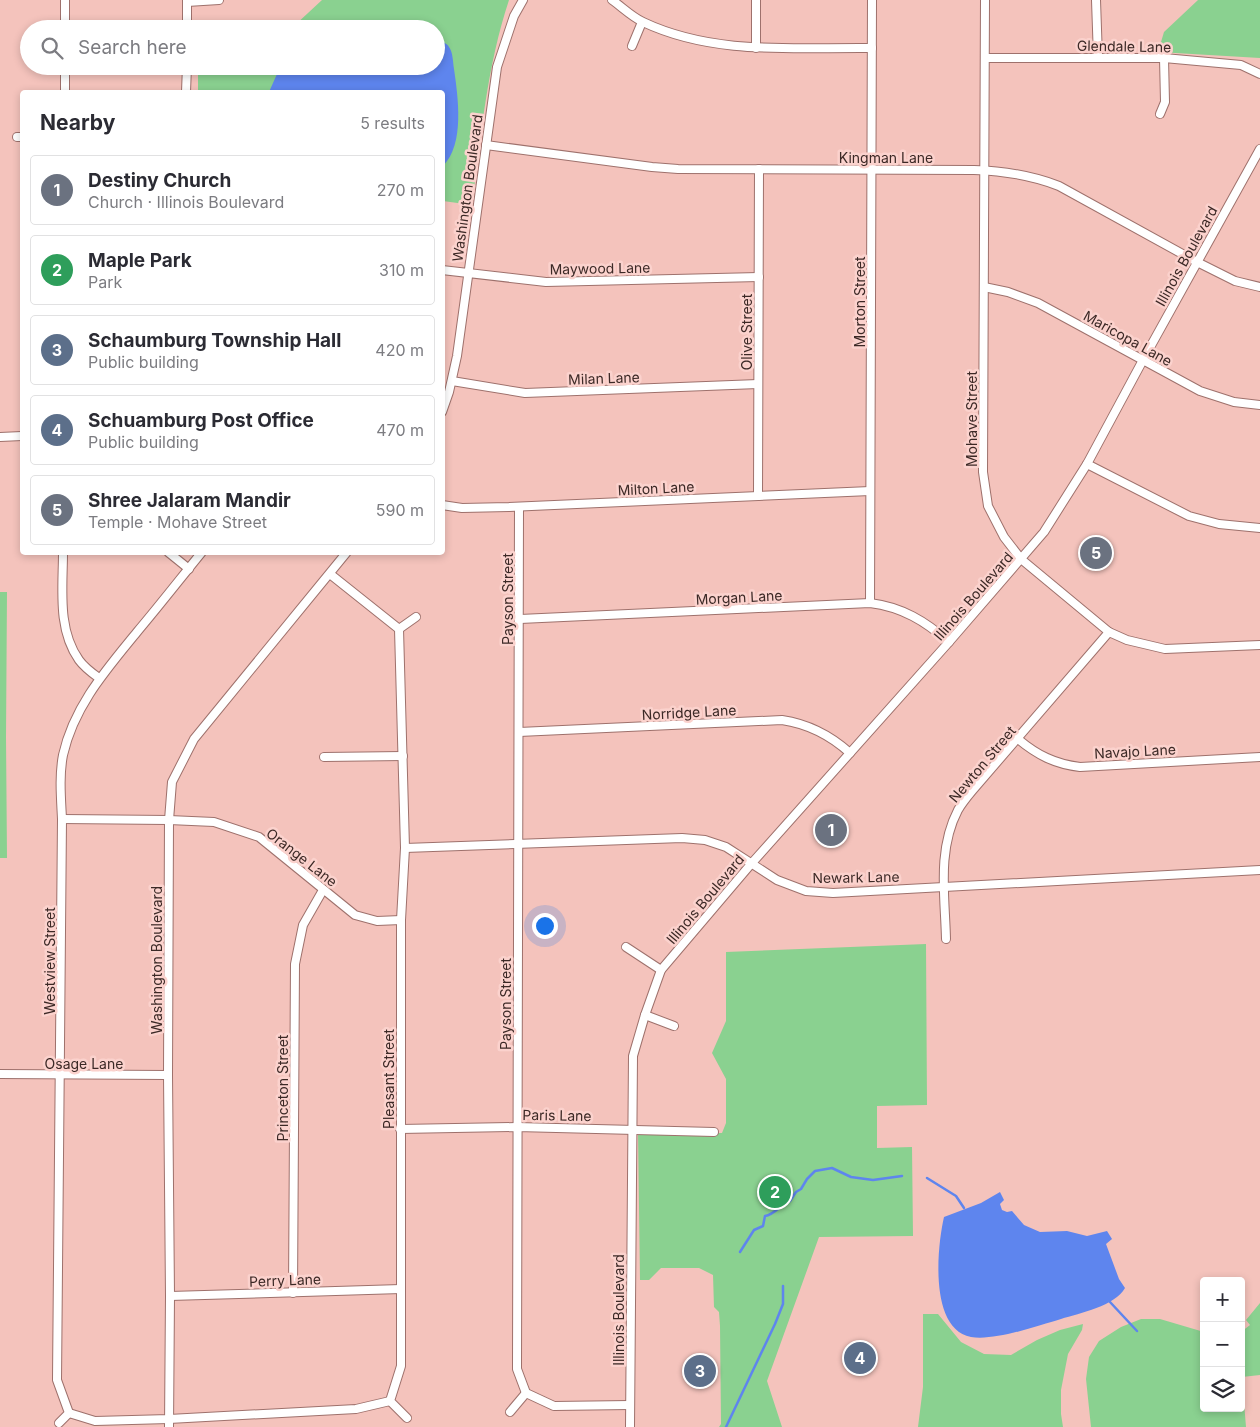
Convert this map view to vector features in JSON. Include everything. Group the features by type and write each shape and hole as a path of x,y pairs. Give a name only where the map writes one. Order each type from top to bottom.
{"street":[{"path":"65,0 65,20"},
{"path":"187,20 187,1 219,0"},
{"name":"Washington Boulevard","path":"445,403 452,381 497,67 514,16 524,0"},
{"path":"612,0 642,22 686,38 701,41 756,48 872,48"},
{"path":"756,0 756,48"},
{"name":"Morton Street","path":"870,603 872,0"},
{"name":"Mohave Street","path":"985,0 983,449 984,484 988,506 998,528 1021,559 1109,632 1127,640 1165,649 1260,645"},
{"path":"1096,0 1098,58"},
{"path":"632,46 642,22"},
{"name":"Glendale Lane","path":"985,58 1164,58 1241,65 1260,74"},
{"path":"1160,114 1165,102 1164,58"},
{"path":"65,75 65,90"},
{"path":"186,90 187,75"},
{"name":"Kingman Lane","path":"486,145 652,167 984,170 1020,174 1059,186 1196,262 1235,281 1260,287"},
{"name":"Illinois Boulevard","path":"630,1427 633,1056 661,970 751,864 949,642 1044,532 1087,464 1142,360 1260,149"},
{"name":"Olive Street","path":"758,496 759,169"},
{"name":"Maywood Lane","path":"445,270 529,282 759,277"},
{"name":"Maricopa Lane","path":"984,287 1008,292 1038,303 1200,391 1234,402 1260,405"},
{"name":"Milan Lane","path":"452,381 525,393 758,384"},
{"path":"0,437 20,436"},
{"path":"1087,464 1189,516 1232,527 1260,528"},
{"name":"Milton Lane","path":"445,505 462,508 519,507 870,491"},
{"name":"Payson Street","path":"519,507 516,1363 518,1375 526,1393"},
{"path":"63,555 63,622 76,656 80,662 99,678"},
{"path":"172,555 189,569"},
{"name":"Westview Street","path":"69,1413 57,1380 61,784 63,756 71,729 81,707 99,678 200,555"},
{"name":"Washington Boulevard","path":"169,1423 168,1075 172,782 194,739 345,555"},
{"path":"330,574 399,630 416,618"},
{"name":"Morgan Lane","path":"520,619 870,603 893,607 911,614 949,642"},
{"name":"Pleasant Street","path":"390,1401 401,1366 401,920 405,848 399,630"},
{"name":"Newton Street","path":"946,939 944,852 948,833 958,809 1109,632"},
{"name":"Norridge Lane","path":"519,732 782,720 816,729 850,753"},
{"name":"Navajo Lane","path":"1018,739 1047,760 1068,766 1080,767 1260,757"},
{"path":"324,757 403,756"},
{"name":"Orange Lane","path":"62,820 214,822 259,838 355,915 377,921 401,920"},
{"name":"Newark Lane","path":"405,848 682,838 705,840 726,847 776,880 806,891 833,893 1260,870"},
{"name":"Princeton Street","path":"293,1293 295,964 303,925 323,890"},
{"path":"626,948 661,970"},
{"path":"645,1015 674,1026"},
{"name":"Osage Lane","path":"0,1074 60,1076 168,1075"},
{"name":"Paris Lane","path":"400,1129 517,1127 714,1132"},
{"name":"Perry Lane","path":"170,1296 401,1289"},
{"path":"510,1412 526,1393 554,1406 630,1405"},
{"path":"59,1423 69,1413 94,1421 169,1423 356,1409 390,1401 406,1418"}],"green space":[{"path":"322,0 509,0 501,25 490,76 472,205 445,201 445,90 198,90 198,75 445,75 445,20 300,20"},
{"path":"1198,0 1260,0 1260,58 1158,52 1164,32"},
{"path":"0,592 7,592 7,858 0,858"},
{"path":"926,944 927,1105 877,1106 877,1148 912,1147 913,1236 819,1237 767,1381 782,1427 719,1427 721,1424 720,1326 719,1312 714,1307 713,1275 699,1268 661,1268 649,1280 640,1280 638,1132 722,1133 726,1123 726,1079 712,1053 726,1021 726,952"},
{"path":"1260,1303 1260,1375 1245,1377 1245,1329 1250,1325 1246,1320"},
{"path":"923,1314 938,1314 961,1342 984,1354 1011,1355 1037,1340 1060,1330 1083,1324 1082,1330 1068,1354 1061,1390 1063,1427 918,1427 923,1387"},
{"path":"1141,1319 1160,1319 1200,1331 1200,1412 1245,1412 1246,1427 1091,1427 1086,1379 1089,1357 1099,1341 1121,1327"}],"water":[{"path":"445,43 449,47 453,58 456,80 458,120 455,146 445,163 445,90 270,90 277,75 445,75"},
{"path":"1000,1192 1004,1200 1000,1204 1002,1210 1012,1211 1024,1225 1040,1232 1067,1231 1087,1236 1107,1231 1112,1239 1106,1244 1119,1279 1125,1288 1113,1300 1105,1304 1028,1329 981,1338 971,1337 957,1331 948,1319 942,1303 939,1285 939,1247 944,1217 981,1203"}],"waterway":[{"path":"740,1252 754,1230 763,1226 765,1216 790,1201 815,1171 832,1168 851,1177 873,1180 902,1176"},
{"path":"927,1178 956,1196 964,1208"},
{"path":"726,1427 775,1324 783,1304 783,1286"},
{"path":"1110,1302 1137,1331"}],"place":[{"name":"Shree Jalaram Mandir","path":"1096,553"},
{"name":"Destiny Church","path":"831,830"},
{"name":"Maple Park","path":"775,1192"},
{"name":"Schuamburg Post Office","path":"860,1358"},
{"name":"Schaumburg Township Hall","path":"700,1371"}]}
